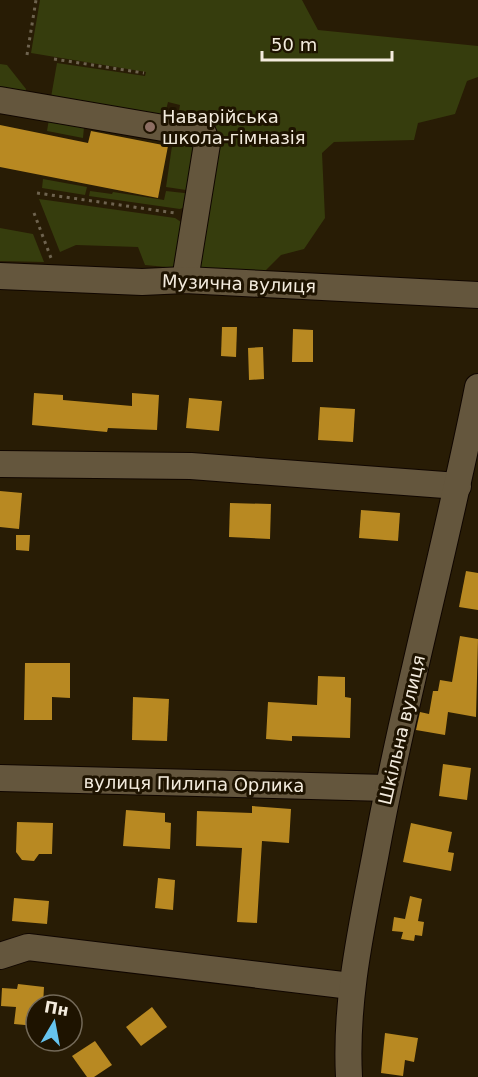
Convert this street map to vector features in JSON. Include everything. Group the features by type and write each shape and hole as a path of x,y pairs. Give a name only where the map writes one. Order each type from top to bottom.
{"street":[{"path":"0,100 204,135 207,144 185,280"},
{"name":"Музична вулиця","path":"0,276 142,282 185,280 478,295"},
{"name":"Шкільна вулиця","path":"348,1077 351,986 387,788 458,486 478,387"},
{"path":"0,464 191,465 458,486"},
{"name":"вулиця Пилипа Орлика","path":"0,778 387,788"},
{"path":"0,956 28,947 351,986"}],"path":[{"path":"27,55 36,0"},
{"path":"54,60 144,73"},
{"path":"37,193 195,215"},
{"path":"34,213 52,261 51,278"}],"green space":[{"path":"40,0 302,0 318,30 478,46 478,77 467,81 455,114 418,123 414,140 334,142 322,153 325,218 304,249 281,255 265,271 197,268 193,257 216,125 208,130 184,125 178,117 180,105 168,102 165,114 153,121 50,103 57,63 145,76 146,72 31,53"},
{"path":"0,64 7,65 26,89 24,100 0,95"},
{"path":"50,113 84,127 83,138 47,131"},
{"path":"195,141 193,191 166,187 172,146 170,142"},
{"path":"43,179 87,187 85,195 42,188"},
{"path":"90,191 164,200 166,191 193,194 188,206 180,209 89,196"},
{"path":"39,199 175,218 186,229 177,268 145,265 138,247 76,245 60,252"},
{"path":"0,228 33,234 44,262 0,261"}],"building":[{"path":"0,125 88,143 91,131 168,146 158,198 0,167"},
{"path":"222,327 237,327 236,357 221,356"},
{"path":"293,329 313,330 313,362 292,362"},
{"path":"263,347 264,379 249,380 248,348"},
{"path":"34,393 63,395 63,400 132,406 132,393 159,395 157,430 108,428 107,432 32,425"},
{"path":"189,398 222,401 219,431 186,428"},
{"path":"320,407 355,409 353,442 318,440"},
{"path":"0,491 22,493 19,529 0,527"},
{"path":"230,503 271,504 270,539 229,537"},
{"path":"361,510 400,513 398,541 359,538"},
{"path":"16,535 30,535 29,551 16,550"},
{"path":"466,571 478,573 478,610 459,607"},
{"path":"460,636 478,639 476,717 448,712 445,735 416,730 420,712 429,714 433,691 438,691 440,680 452,682"},
{"path":"25,663 70,663 70,698 52,697 52,720 24,720"},
{"path":"318,676 345,677 345,697 351,698 350,738 292,736 292,741 266,739 268,702 317,705"},
{"path":"133,697 169,699 167,741 132,740"},
{"path":"443,764 471,768 467,800 439,796"},
{"path":"252,806 291,809 289,843 262,841 257,923 237,922 242,848 196,846 197,811 252,813"},
{"path":"126,810 165,813 165,822 171,823 170,849 123,846"},
{"path":"17,822 53,823 52,854 39,854 34,861 22,860 16,852"},
{"path":"411,823 452,832 448,852 454,853 451,871 403,862"},
{"path":"158,878 175,880 173,910 155,908"},
{"path":"410,896 422,899 418,921 424,922 422,936 415,935 414,941 401,939 403,932 392,931 394,917 405,919"},
{"path":"14,898 49,901 47,924 12,921"},
{"path":"18,984 44,987 44,993 24,993 24,1025 14,1024 16,1007 1,1006 2,988 17,989"},
{"path":"152,1007 167,1027 141,1046 126,1027"},
{"path":"385,1033 418,1038 414,1062 405,1060 403,1076 381,1073"},
{"path":"95,1041 112,1065 94,1077 87,1077 72,1056 84,1053 84,1048"}],"place":[{"name":"Наварійська школа-гімназія","path":"150,127"}]}
